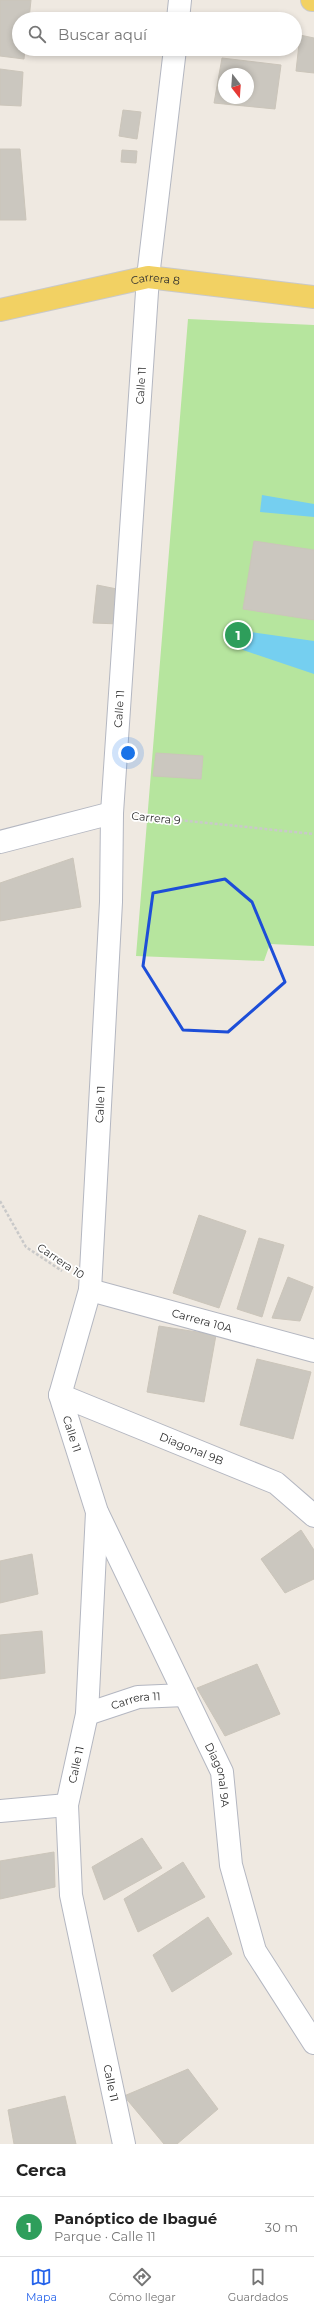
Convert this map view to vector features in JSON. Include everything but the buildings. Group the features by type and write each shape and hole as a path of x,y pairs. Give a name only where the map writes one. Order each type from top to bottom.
{"main road":[{"name":"Carrera 8","path":"0,310 148,277 314,297"}],"street":[{"path":"179,12 180,0"},
{"name":"Calle 11","path":"124,2144 71,1895 67,1805 87,1714 97,1512 60,1395 90,1290 110,902 112,813 148,277 174,56"},
{"path":"0,842 112,813"},
{"name":"Carrera 10A","path":"90,1290 314,1351"},
{"name":"Diagonal 9B","path":"60,1395 276,1483 314,1516"},
{"name":"Diagonal 9A","path":"97,1512 222,1772 231,1865 255,1951 314,2043"},
{"name":"Carrera 11","path":"87,1714 138,1697 186,1695"},
{"path":"0,1811 67,1805"}],"path":[{"name":"Carrera 9","path":"112,813 314,834"},
{"name":"Carrera 10","path":"0,1201 26,1247 90,1290"}],"highlighted area":[{"path":"225,879 252,902 285,982 228,1032 183,1030 143,966 153,893"}],"green space":[{"path":"188,319 314,325 314,946 270,944 264,961 136,956"}],"water":[{"path":"262,495 314,504 314,517 260,512"},
{"path":"243,631 314,641 314,674 243,650"}],"place":[{"name":"Panóptico de Ibagué","path":"238,635"}]}
